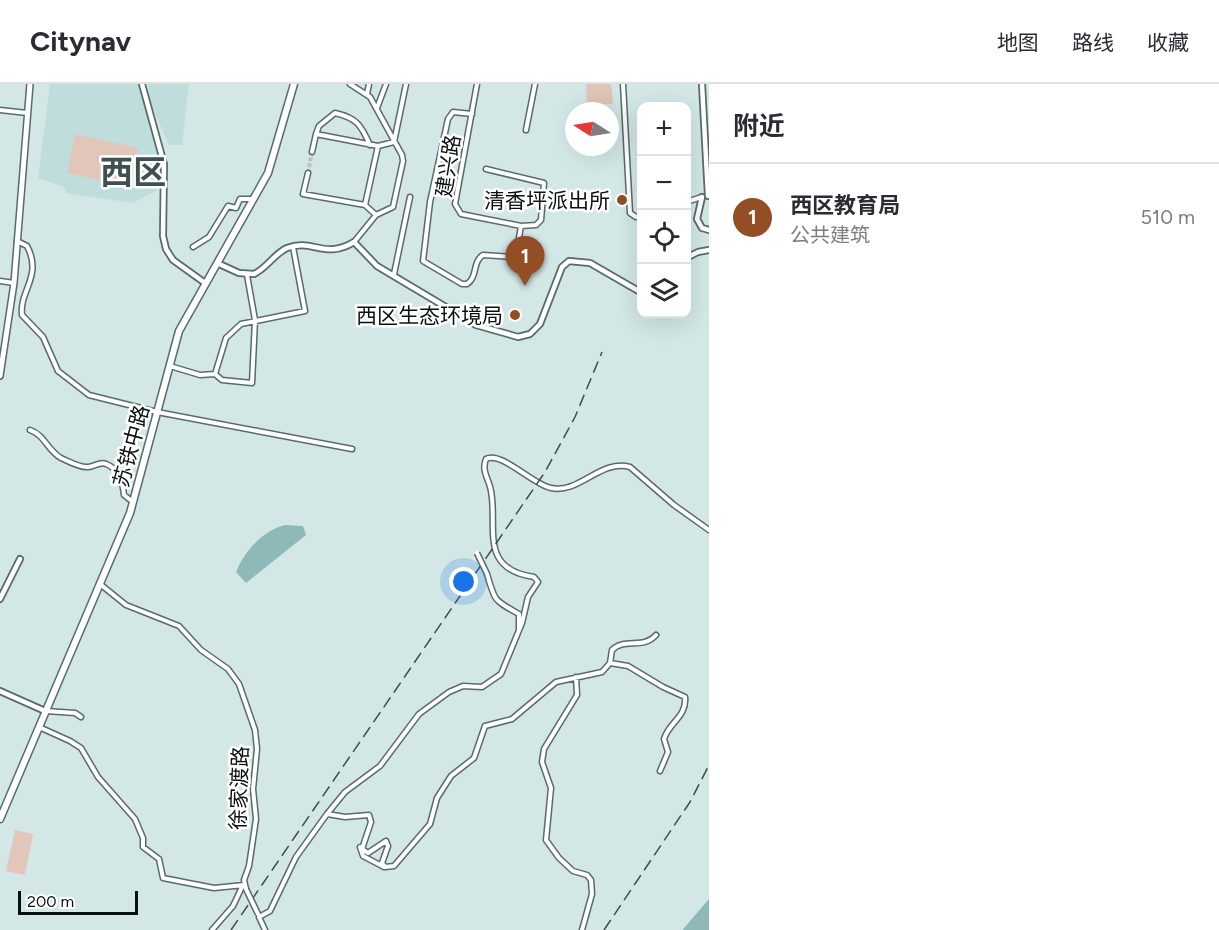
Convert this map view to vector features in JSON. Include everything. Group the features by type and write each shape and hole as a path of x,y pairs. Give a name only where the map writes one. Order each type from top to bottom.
{"highway":[{"name":"苏铁中路","path":"0,819 133,502 179,331 253,199 274,155 294,84"}],"main road":[{"path":"0,376 14,283 30,84"}],"street":[{"path":"142,84 164,164 162,236 166,249 173,260 205,283"},
{"path":"217,263 247,275 261,271 280,253 292,247 305,244 329,251 354,242 376,215 393,207 403,161 402,155 367,94 350,84"},
{"path":"367,94 369,84"},
{"path":"376,109 386,84"},
{"path":"394,142 406,84"},
{"name":"建兴路","path":"477,84 454,204 456,210 461,214 521,226 531,227 541,220 544,183 486,169"},
{"path":"526,130 535,84"},
{"path":"623,84 630,213 637,218"},
{"path":"702,84 708,166 706,197 697,219 702,228 709,230"},
{"path":"0,110 27,113"},
{"path":"472,114 453,112 448,119 430,202 423,261 462,284 467,284 473,276 477,261 483,255 512,257 517,249 521,226"},
{"path":"312,153 318,126 335,113 353,117 360,124 369,145"},
{"path":"316,134 378,146 394,142"},
{"path":"365,205 378,146"},
{"path":"308,173 303,194 365,205 376,215"},
{"path":"691,201 706,197"},
{"path":"394,274 410,198"},
{"path":"193,247 209,237 228,206 236,208 240,199 253,199"},
{"path":"17,240 27,246 33,268 32,280 22,304 22,315 43,337 58,371 88,394 157,412 352,449"},
{"path":"354,242 377,266 394,274 476,325 518,337 530,334 540,324 562,267 569,261 590,263 637,290"},
{"path":"215,374 226,338 241,324 305,311 292,247"},
{"path":"691,256 709,250"},
{"path":"169,366 200,375 215,374 222,380 252,383 255,320 247,275"},
{"path":"0,281 14,283"},
{"path":"30,430 39,434 52,451 62,458 85,467 104,463 109,465 122,478 124,495 133,502"},
{"path":"258,916 274,905 300,850 327,814 345,792 380,766 423,710 455,689 463,686 482,687 498,677 518,634 528,597 538,582 536,578 518,574 508,567 496,551 491,530 492,494 484,469 486,459 498,458 533,480 555,489 568,487 609,467 630,466 674,505 709,530"},
{"path":"475,552 487,574 492,595 502,606 519,614 518,634"},
{"path":"0,600 20,559"},
{"name":"徐家渡路","path":"99,583 126,605 178,626 201,650 228,669 239,684 255,730 257,749 253,789 256,819 244,887 233,906 212,930"},
{"path":"327,814 345,817 369,815 370,822 359,851 363,856 385,867 394,866 426,831 444,784 456,771 474,758 485,726 512,720 549,687 564,679 602,672 610,663 610,654 616,646 648,643 656,635"},
{"path":"610,663 628,666 685,697 682,714 670,726 664,739 668,752 660,771"},
{"path":"576,677 577,695 544,749 542,757 551,788 546,840 559,858 573,871 587,875 591,880 592,894 582,930"},
{"path":"0,691 45,711 75,713 81,717"},
{"path":"39,727 81,748 98,777 135,819 143,838 143,847 159,859 163,878 193,886 244,887 265,930"},
{"path":"362,844 362,849 368,853 382,841 388,842 381,861 385,867"}],"shaded area":[{"path":"50,84 140,84 160,164 157,190 133,203 66,193 64,187 38,178"},
{"path":"148,84 189,84 182,145 169,145 151,104"},
{"path":"586,84 611,84 613,102 587,102"},
{"path":"75,134 138,148 130,187 67,173"},
{"path":"285,525 303,526 306,535 246,583 236,572 244,556 262,537"},
{"path":"15,830 33,834 25,875 6,871"},
{"path":"709,899 709,930 683,930 684,928"}],"tunnel":[{"path":"308,173 312,152"}],"railway":[{"path":"231,930 545,472 575,417 602,352"},
{"path":"604,930 690,802 709,765"}],"place":[{"name":"清香坪派出所","path":"622,200"},
{"name":"西区教育局","path":"525,286"},
{"name":"西区生态环境局","path":"515,315"}],"district":[{"name":"西区","path":"133,172"}]}
